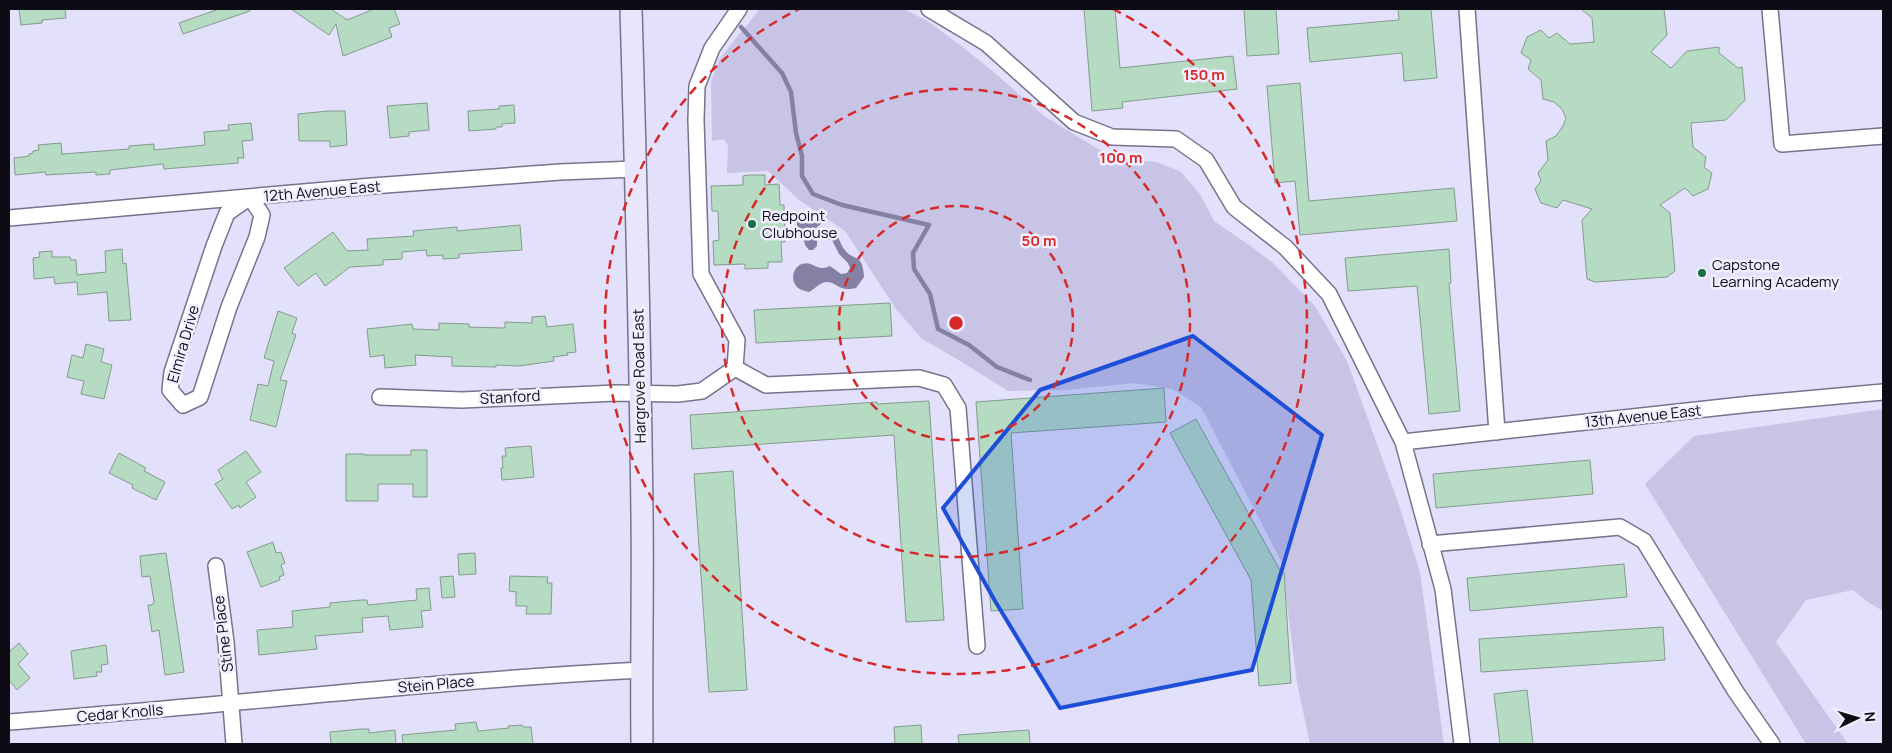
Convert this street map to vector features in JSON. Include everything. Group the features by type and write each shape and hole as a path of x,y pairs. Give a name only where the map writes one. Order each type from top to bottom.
{"main road":[{"name":"Hargrove Road East","path":"631,9 638,240 642,521 642,744"}],"street":[{"path":"738,9 712,48 700,78 697,86 696,120 701,274 737,340 734,368 766,385 919,378 944,385 958,408 978,646"},
{"path":"929,9 986,43 1074,122 1112,137 1176,139 1206,160 1234,207 1284,247 1329,294 1403,442 1442,589 1462,744"},
{"path":"1467,9 1497,432"},
{"path":"1770,9 1782,144 1883,136"},
{"name":"12th Avenue East","path":"9,218 250,196 560,172 636,169"},
{"name":"Elmira Drive","path":"250,196 262,216 257,237 229,307 200,397 183,405 170,390 172,372 227,213 250,196"},
{"name":"Stanford","path":"380,398 462,400 639,393 678,394 702,391 734,368"},
{"name":"13th Avenue East","path":"1403,442 1751,404 1883,392"},
{"path":"1430,544 1620,527 1644,541 1736,692 1772,744"},
{"name":"Stine Place","path":"216,566 226,642 234,744"},
{"name":"Stein Place","path":"231,703 425,684 641,670"},
{"name":"Cedar Knolls","path":"9,722 231,703"}],"highlighted area":[{"path":"1193,336 1322,435 1252,670 1060,708 995,601 943,508 1040,390"}],"shaded area":[{"path":"760,9 904,9 929,22 995,73 1044,116 1113,158 1157,162 1181,172 1200,194 1214,221 1273,263 1315,306 1347,361 1398,502 1420,572 1444,744 1310,744 1297,683 1282,563 1201,407 1172,389 1134,383 1067,390 1008,391 922,339 896,309 845,231 799,200 768,171 727,173 728,146 724,139 712,141 711,82 720,58"},
{"path":"801,213 813,213 821,224 816,228 817,232 833,231 847,253 857,258 862,264 864,277 856,288 845,289 826,282 809,292 800,289 795,284 793,277 796,268 802,264 808,263 822,268 830,266 841,274 847,273 850,268 848,263 839,254 832,240 817,240 817,246 813,250 809,250 804,240 797,235 797,218"},
{"path":"1883,409 1883,611 1853,590 1806,600 1776,642 1848,744 1806,744 1645,484 1694,436"}],"building":[{"path":"19,9 65,9 66,18 42,20 42,23 21,25"},
{"path":"219,9 249,9 250,11 183,34 179,23"},
{"path":"291,9 331,9 347,20 374,9 394,9 400,24 389,28 392,37 343,56 336,24 329,35"},
{"path":"1084,9 1115,9 1120,68 1233,56 1237,89 1122,102 1123,108 1092,111"},
{"path":"1244,9 1276,9 1279,54 1247,56"},
{"path":"1398,9 1431,9 1437,78 1404,81 1402,53 1310,62 1307,28 1399,20"},
{"path":"1581,9 1664,9 1667,35 1651,52 1671,68 1687,51 1719,47 1719,53 1738,68 1742,67 1745,100 1726,120 1691,123 1693,147 1706,157 1704,167 1712,173 1708,189 1693,196 1685,188 1660,205 1670,213 1675,271 1667,277 1595,282 1587,279 1582,220 1592,209 1563,200 1557,208 1541,203 1535,189 1541,181 1538,173 1548,160 1546,141 1556,136 1566,118 1562,109 1554,102 1543,99 1541,80 1528,69 1531,60 1521,53 1527,37 1541,30 1549,38 1557,33 1570,44 1594,42 1592,18"},
{"path":"1300,83 1309,201 1454,188 1457,221 1300,235 1295,181 1275,183 1267,86"},
{"path":"427,103 429,130 409,132 409,136 390,138 387,106"},
{"path":"514,105 515,123 502,124 502,127 496,127 496,129 469,131 468,111 499,109 499,106"},
{"path":"345,111 347,145 330,147 330,141 299,141 298,114"},
{"path":"251,123 253,140 242,141 244,158 238,158 238,163 164,169 163,164 110,170 110,174 96,175 96,172 46,175 45,172 15,175 14,158 29,156 33,151 39,150 38,145 61,143 62,154 129,149 129,146 154,144 154,150 205,145 204,132 229,130 228,125"},
{"name":"Redpoint Clubhouse","path":"765,175 765,185 779,184 780,205 784,205 785,242 781,242 782,262 768,262 768,268 745,269 745,264 714,265 713,241 719,240 718,211 712,211 711,186 743,185 743,176"},
{"path":"520,225 522,250 459,254 459,258 443,259 443,255 427,256 426,250 402,252 402,259 383,260 383,265 350,267 325,286 316,273 298,286 284,268 333,232 347,251 368,250 367,239 414,236 413,231 457,227 457,231"},
{"path":"122,249 123,264 126,263 131,320 109,321 107,292 78,295 77,282 55,284 54,277 34,279 33,258 40,257 39,252 52,251 52,257 70,257 71,260 76,260 77,275 106,272 105,251"},
{"path":"1449,249 1451,283 1449,283 1460,411 1429,414 1417,286 1348,291 1345,258"},
{"path":"890,303 892,336 756,343 754,310"},
{"path":"278,311 297,318 292,333 296,335 280,380 287,381 276,427 250,420 258,384 268,386 274,361 264,358"},
{"path":"545,316 547,327 573,324 576,352 553,357 554,361 519,366 496,365 496,367 452,366 452,357 415,355 416,365 385,368 384,355 370,357 367,329 412,324 413,329 439,330 439,323 469,324 469,327 505,328 505,322 532,323 532,317"},
{"path":"86,344 104,349 101,362 112,365 104,399 81,394 84,381 67,377 72,355 83,358"},
{"path":"1164,388 1166,422 1011,433 1023,609 991,611 976,402"},
{"path":"929,401 944,620 906,622 894,435 692,449 690,415 877,402 877,404"},
{"path":"1196,419 1281,572 1284,572 1291,683 1259,686 1251,580 1170,433"},
{"path":"531,446 534,477 502,480 502,456 506,456 505,448"},
{"path":"411,450 427,450 427,497 413,497 413,484 378,484 378,501 346,501 346,454 411,455"},
{"path":"246,451 261,472 246,482 256,497 240,508 239,505 232,509 215,484 223,479 218,470"},
{"path":"119,453 146,468 144,471 165,482 156,500 132,488 133,485 109,473"},
{"path":"1590,460 1593,494 1436,508 1433,474"},
{"path":"733,471 747,690 709,692 694,474"},
{"path":"273,542 276,553 281,552 285,563 281,565 284,575 279,577 280,580 261,587 247,552"},
{"path":"166,553 184,672 165,675 159,630 152,632 148,605 152,605 154,602 150,576 142,577 140,556"},
{"path":"475,553 476,574 459,575 458,554"},
{"path":"1624,564 1627,597 1470,611 1467,578"},
{"path":"453,576 455,597 442,598 440,577"},
{"path":"510,576 548,577 547,583 552,583 551,614 526,614 527,606 516,606 516,592 509,591"},
{"path":"429,588 431,610 421,611 423,627 390,630 388,616 362,618 363,632 315,636 317,649 259,655 257,630 293,627 292,611 330,607 330,603 361,600 367,600 368,605 417,600 416,589"},
{"path":"1663,627 1665,660 1481,672 1479,639"},
{"path":"19,643 28,654 18,664 30,678 17,690 9,680 9,652"},
{"path":"106,645 108,664 101,665 102,672 96,672 97,676 74,679 71,651"},
{"path":"1527,690 1533,744 1500,744 1494,694"},
{"path":"476,722 478,731 509,728 508,726 522,725 523,727 531,727 533,744 403,744 402,735 456,730 455,724"},
{"path":"921,725 922,744 895,744 894,727"},
{"path":"369,729 369,733 395,730 396,744 331,744 330,732"},
{"path":"1029,730 1030,744 959,744 958,735"}],"waterway":[{"path":"741,27 782,73 791,92 796,133 802,156 802,176 813,194 842,205 929,225 913,253 914,269 930,294 938,329 969,345 997,367 1030,380"}],"place":[{"name":"Redpoint Clubhouse","path":"752,224"},
{"name":"Capstone Learning Academy","path":"1702,273"}]}
